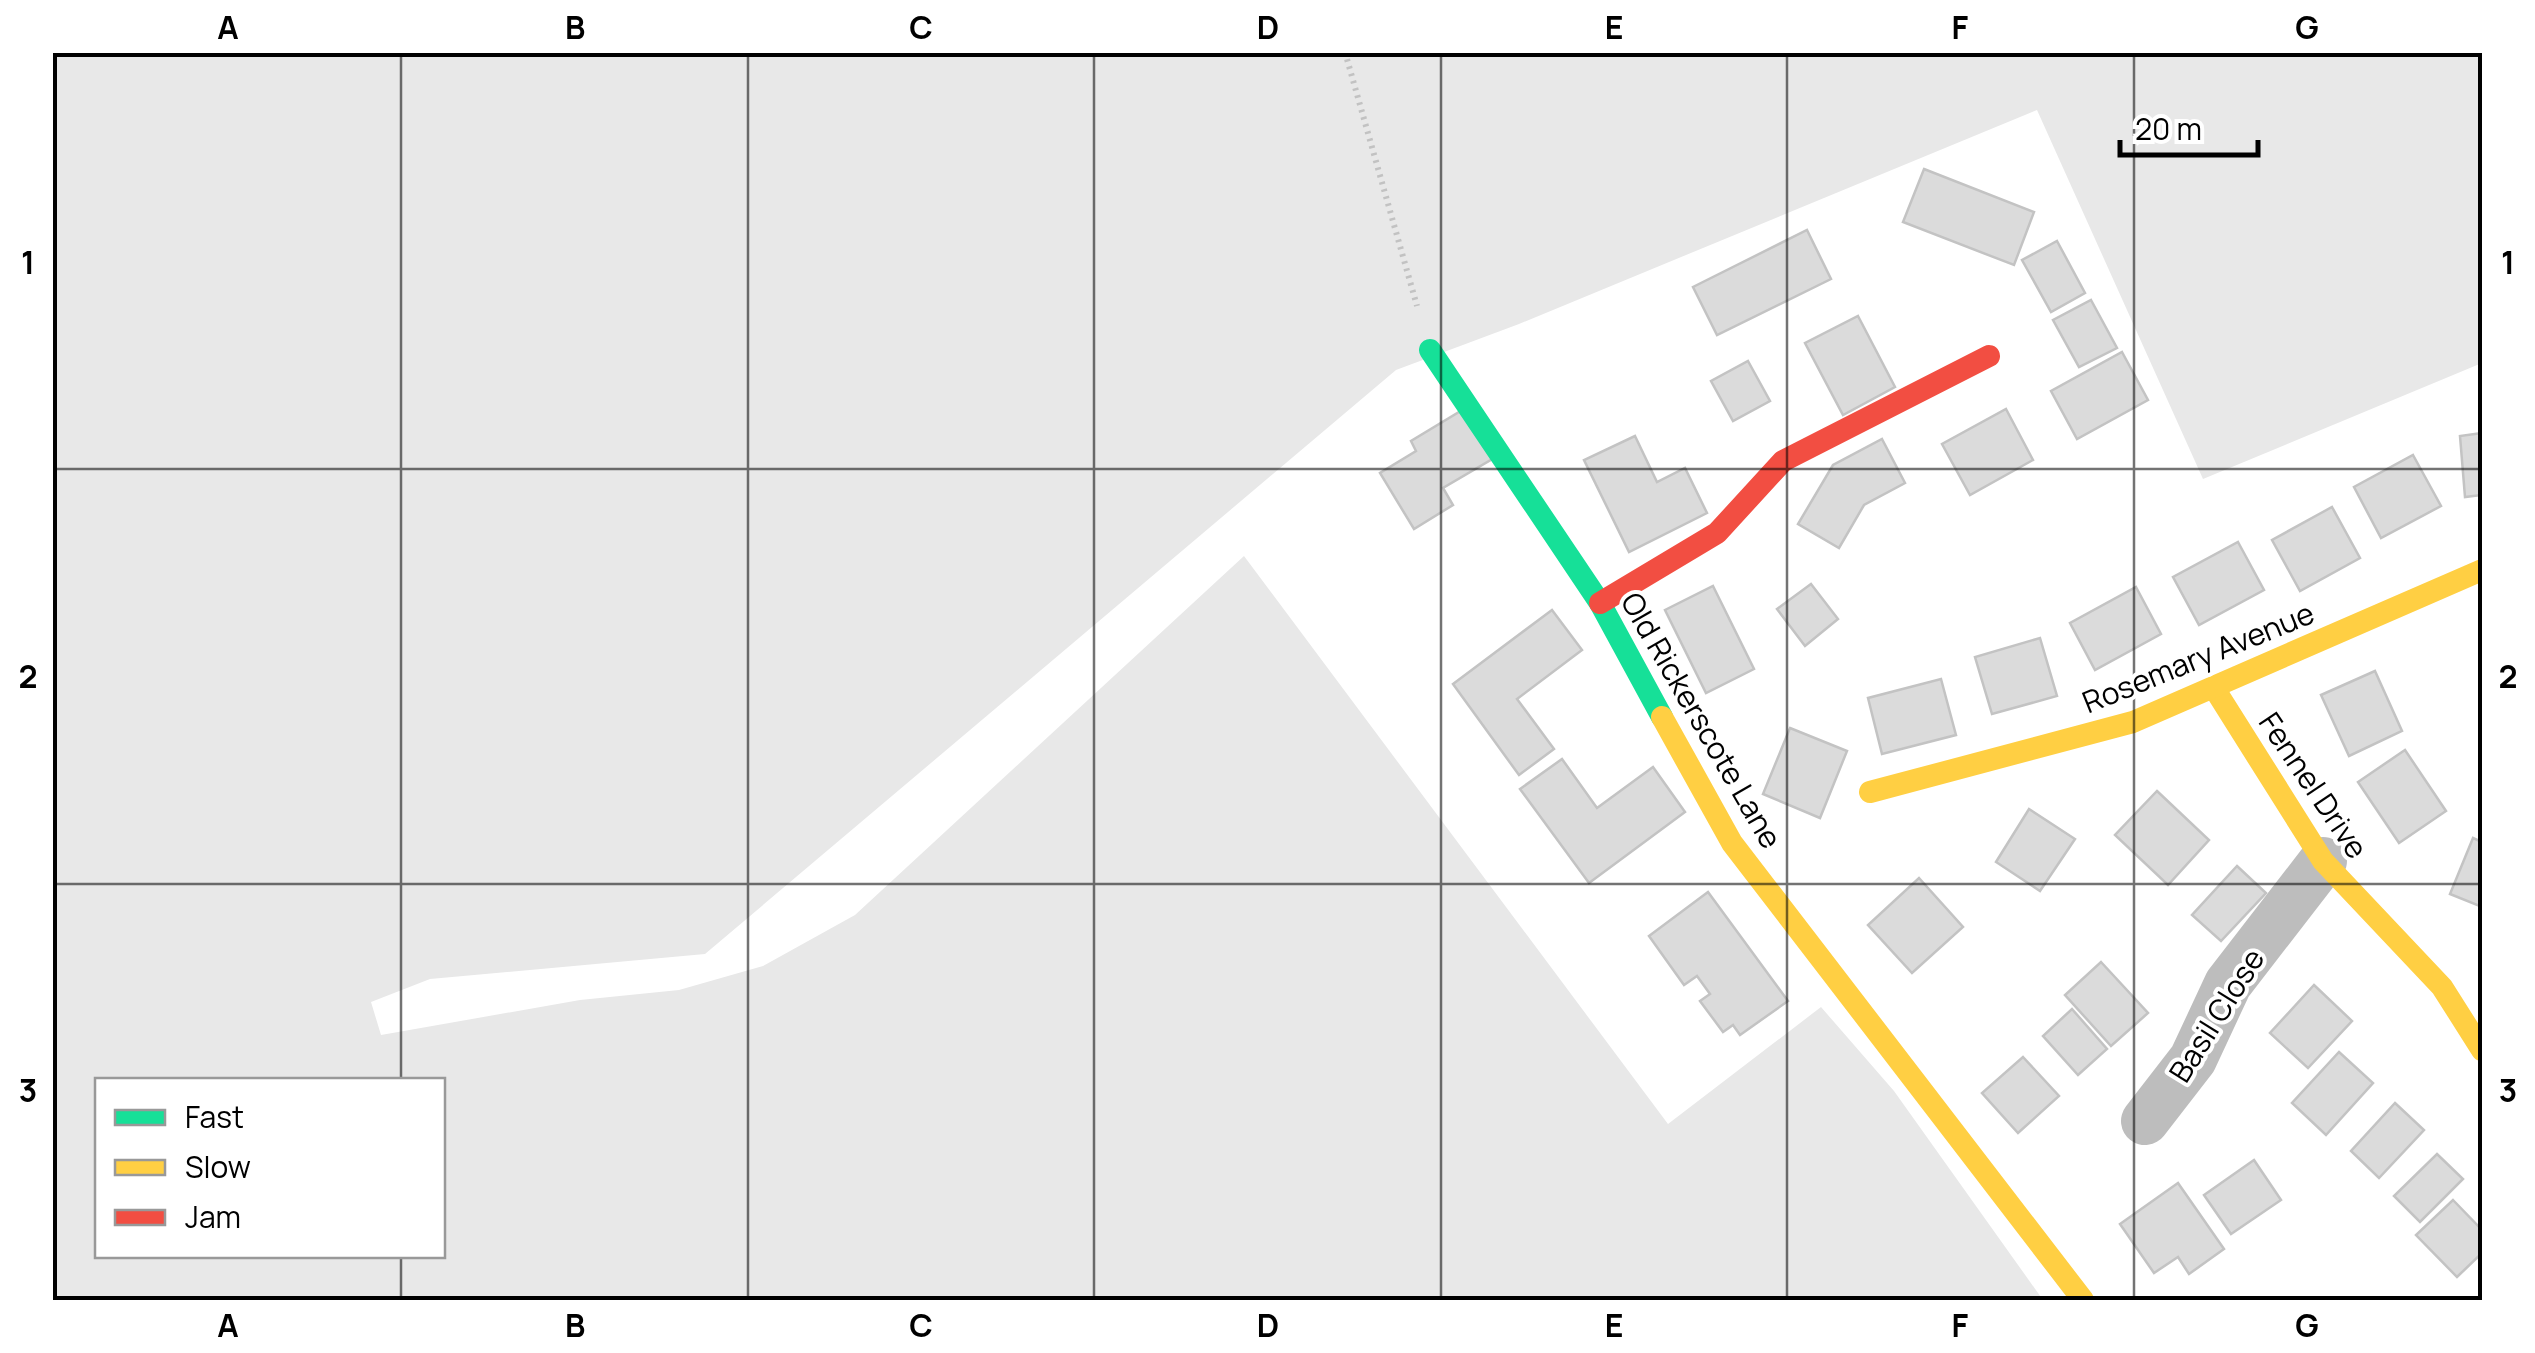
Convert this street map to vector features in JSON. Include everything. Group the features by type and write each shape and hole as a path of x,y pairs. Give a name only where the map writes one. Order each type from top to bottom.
{"street":[{"name":"Old Rickerscote Lane","path":"1430,350 1600,602 1732,842 2083,1300"},
{"path":"1600,602 1717,533 1783,461 1989,356"},
{"name":"Rosemary Avenue","path":"1870,792 2133,722 2482,570"},
{"name":"Fennel Drive","path":"2214,688 2323,861 2442,987 2482,1050"},
{"name":"Basil Close","path":"2144,1121 2193,1058 2228,984 2323,861"}],"path":[{"path":"1345,52 1430,350"}],"shaded area":[{"path":"52,53 2482,53 2482,363 2203,479 2037,110 1519,324 1396,370 705,954 430,979 371,1002 381,1035 580,1000 679,990 763,966 855,915 1244,556 1668,1124 1821,1007 1894,1091 2043,1300 53,1300"}],"building":[{"path":"1924,169 2034,212 2014,265 1903,222"},
{"path":"1807,230 1831,279 1717,335 1693,287"},
{"path":"2057,241 2085,293 2051,312 2022,260"},
{"path":"2091,300 2117,348 2079,367 2053,320"},
{"path":"1858,316 1895,387 1843,415 1805,343"},
{"path":"2122,352 2148,400 2077,439 2051,391"},
{"path":"1748,361 1770,401 1733,421 1711,381"},
{"path":"1464,409 1494,458 1443,488 1453,505 1414,529 1380,473 1416,451 1411,441"},
{"path":"2006,409 2033,460 1970,495 1942,444"},
{"path":"2482,433 2482,495 2465,497 2460,436"},
{"path":"1635,436 1657,482 1685,468 1707,513 1629,552 1584,460"},
{"path":"1882,439 1905,483 1864,505 1839,548 1798,524 1833,465"},
{"path":"2413,455 2441,506 2381,538 2354,487"},
{"path":"2332,507 2360,558 2300,591 2272,540"},
{"path":"2238,542 2264,590 2199,625 2173,577"},
{"path":"1811,584 1838,619 1805,646 1777,609"},
{"path":"1713,586 1754,669 1706,693 1665,610"},
{"path":"2136,587 2161,634 2095,670 2070,623"},
{"path":"1552,610 1582,650 1517,699 1554,749 1519,775 1453,684"},
{"path":"2040,638 2057,696 1992,714 1975,657"},
{"path":"2375,671 2402,731 2349,756 2321,695"},
{"path":"1941,679 1956,735 1882,754 1868,698"},
{"path":"1790,728 1847,751 1820,818 1763,794"},
{"path":"2405,750 2446,811 2399,843 2358,782"},
{"path":"1562,759 1597,808 1653,767 1685,812 1589,883 1520,789"},
{"path":"2157,791 2209,840 2168,885 2115,835"},
{"path":"2029,809 2075,839 2040,891 1996,862"},
{"path":"2473,838 2482,842 2482,907 2450,894"},
{"path":"2237,866 2266,893 2221,941 2192,915"},
{"path":"1919,878 1963,927 1912,973 1868,925"},
{"path":"1708,892 1788,1001 1740,1035 1733,1025 1723,1032 1700,1001 1710,994 1697,976 1684,985 1649,936"},
{"path":"2101,962 2148,1013 2111,1046 2065,995"},
{"path":"2314,985 2352,1021 2308,1068 2270,1033"},
{"path":"2072,1009 2107,1049 2078,1075 2043,1036"},
{"path":"2339,1052 2373,1083 2326,1135 2292,1103"},
{"path":"2023,1057 2059,1096 2018,1133 1982,1093"},
{"path":"2395,1103 2424,1130 2379,1178 2351,1151"},
{"path":"2437,1154 2463,1179 2420,1222 2394,1196"},
{"path":"2254,1160 2281,1200 2231,1234 2204,1195"},
{"path":"2178,1183 2224,1249 2189,1274 2178,1257 2154,1273 2120,1224"},
{"path":"2453,1200 2482,1230 2482,1253 2457,1277 2416,1235"}],"traffic: fast":[{"path":"1430,350 1600,603 1662,717"}],"traffic: slow":[{"path":"1870,792 2133,722 2482,570"},
{"path":"2214,688 2323,861 2442,987 2482,1050"},
{"path":"1662,717 1732,843 2083,1300"}],"traffic: jam":[{"path":"1600,603 1717,533 1783,461 1989,356"}]}
